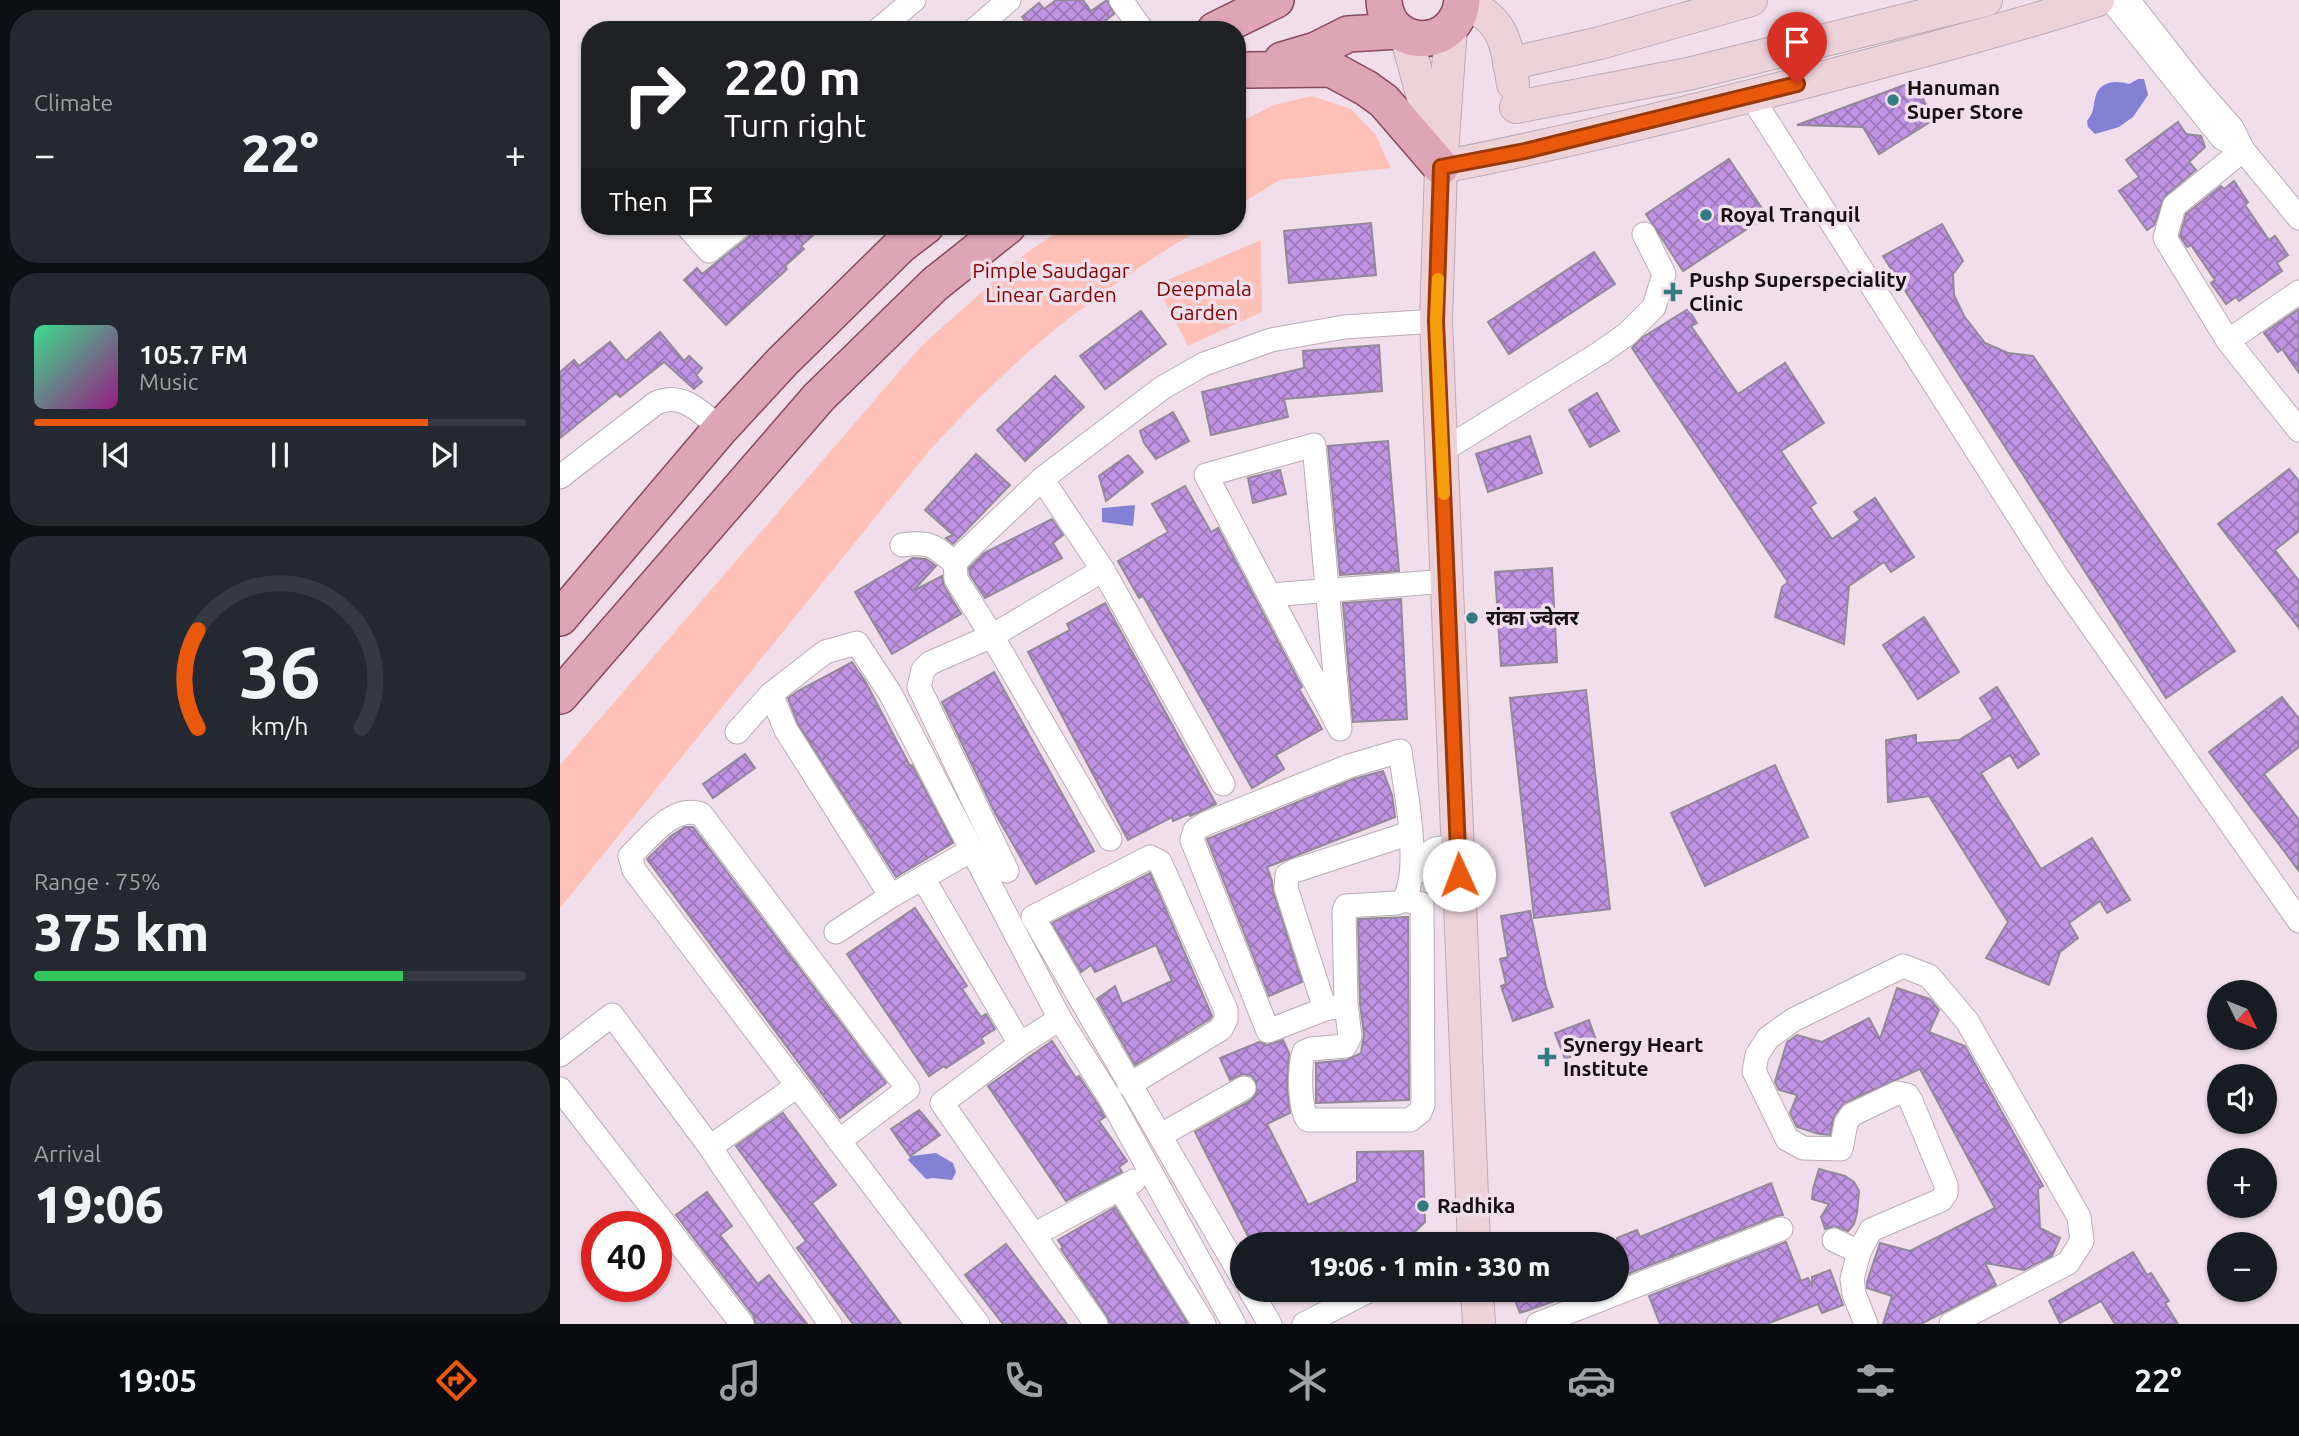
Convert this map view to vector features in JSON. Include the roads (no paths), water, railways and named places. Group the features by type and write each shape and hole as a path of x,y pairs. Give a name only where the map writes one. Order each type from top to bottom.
{"main road":[{"path":"1233,21 1276,0"},
{"path":"1384,0 1386,13 1403,33"},
{"path":"1246,72 1316,50 1348,34 1403,33 1422,39 1438,36 1458,10"},
{"path":"1246,73 1331,69 1384,101 1441,167"},
{"path":"560,618 721,428 802,342 914,235"},
{"path":"560,696 819,397 935,284 997,235"}],"street":[{"path":"889,21 914,0"},
{"path":"984,21 1009,0"},
{"path":"1121,0 1136,21"},
{"path":"1510,64 1600,43 1751,0"},
{"path":"1516,107 1688,74 1986,0"},
{"path":"1441,167 1525,151 1751,96 2004,30 2098,0"},
{"path":"2111,0 2221,138 2243,150"},
{"path":"2128,0 2189,79 2232,128 2243,150 2299,218"},
{"path":"1469,1232 1459,861 1436,321 1441,167 1458,10 1487,16 1499,28 1510,64 1525,151"},
{"path":"1403,33 1441,167"},
{"path":"1751,96 2056,575 2299,921"},
{"path":"2243,150 2174,206 2165,238 2228,341 2299,430"},
{"path":"1442,451 1600,353 1639,323 1654,307 1664,274 1644,234"},
{"path":"695,235 709,251 729,235"},
{"path":"2228,341 2299,292"},
{"path":"1110,839 956,579 955,563 1042,479 1162,387 1204,364 1283,337 1345,327 1436,321"},
{"path":"560,478 656,403 669,397 683,401 721,428"},
{"path":"1314,445 1325,591 1340,729 1269,596 1206,475 1314,445"},
{"path":"1042,479 1104,569 1223,784"},
{"path":"902,545 923,542 955,563"},
{"path":"1007,871 919,687 923,670 930,663 992,636 1104,569"},
{"path":"1269,596 1447,581"},
{"path":"737,732 771,694 825,652 858,643 890,692 1060,1020 1110,1098 1234,1324"},
{"path":"771,694 786,730 891,896"},
{"path":"1336,1007 1268,1031 1192,840 1195,830 1349,766 1400,751 1413,864 1409,892 1404,900"},
{"path":"839,1141 908,1089 701,814 691,810 679,812 631,856 634,870 797,1086 978,1324"},
{"path":"1336,1007 1346,906 1396,903 1404,900 1422,904 1423,1105 1414,1118 1393,1121 1314,1121 1305,1117 1301,1062 1304,1052 1345,1046 1350,1036 1336,1007 1286,888 1287,875 1294,871 1410,833"},
{"path":"1413,864 1435,849 1459,861"},
{"path":"836,932 891,896 972,850"},
{"path":"1129,1085 1221,1028 1226,1019 1226,1010 1160,862 1150,856 1032,917 1129,1085 1161,1135 1230,1256"},
{"path":"923,878 1020,1044"},
{"path":"1867,1324 1854,1294 1852,1279 1859,1252 1871,1230 1941,1200 1946,1194 1946,1185 1911,1101 1907,1095 1897,1093 1851,1115 1846,1123 1841,1149 1803,1148 1787,1139 1754,1071 1756,1055 1768,1038 1793,1020 1903,966 1929,976 1967,1021 2079,1217 2082,1241 2068,1263 1951,1324"},
{"path":"560,1055 612,1015 710,1147 830,1324"},
{"path":"1060,1020 1020,1044 942,1103 1096,1324"},
{"path":"710,1147 797,1086"},
{"path":"1161,1135 1244,1088"},
{"path":"560,1089 741,1324"},
{"path":"1035,1234 1149,1173"},
{"path":"1120,1189 1204,1324"},
{"path":"1538,1324 1781,1229"},
{"path":"1834,1240 1859,1252"},
{"path":"1257,1302 1270,1324"},
{"path":"1304,1324 1347,1302"},
{"path":"1478,1302 1479,1324"}],"place":[{"name":"Hanuman Super Store","path":"1893,100"},
{"name":"Royal Tranquil","path":"1706,215"},
{"name":"Pushp Superspeciality Clinic","path":"1673,292"},
{"name":"रांका ज्वेलर","path":"1472,618"},
{"name":"Synergy Heart Institute","path":"1547,1057"},
{"name":"Radhika","path":"1423,1206"}],"park label":[{"name":"Pimple Saudagar Linear Garden","path":"1051,283"},
{"name":"Deepmala Garden","path":"1204,301"}]}
